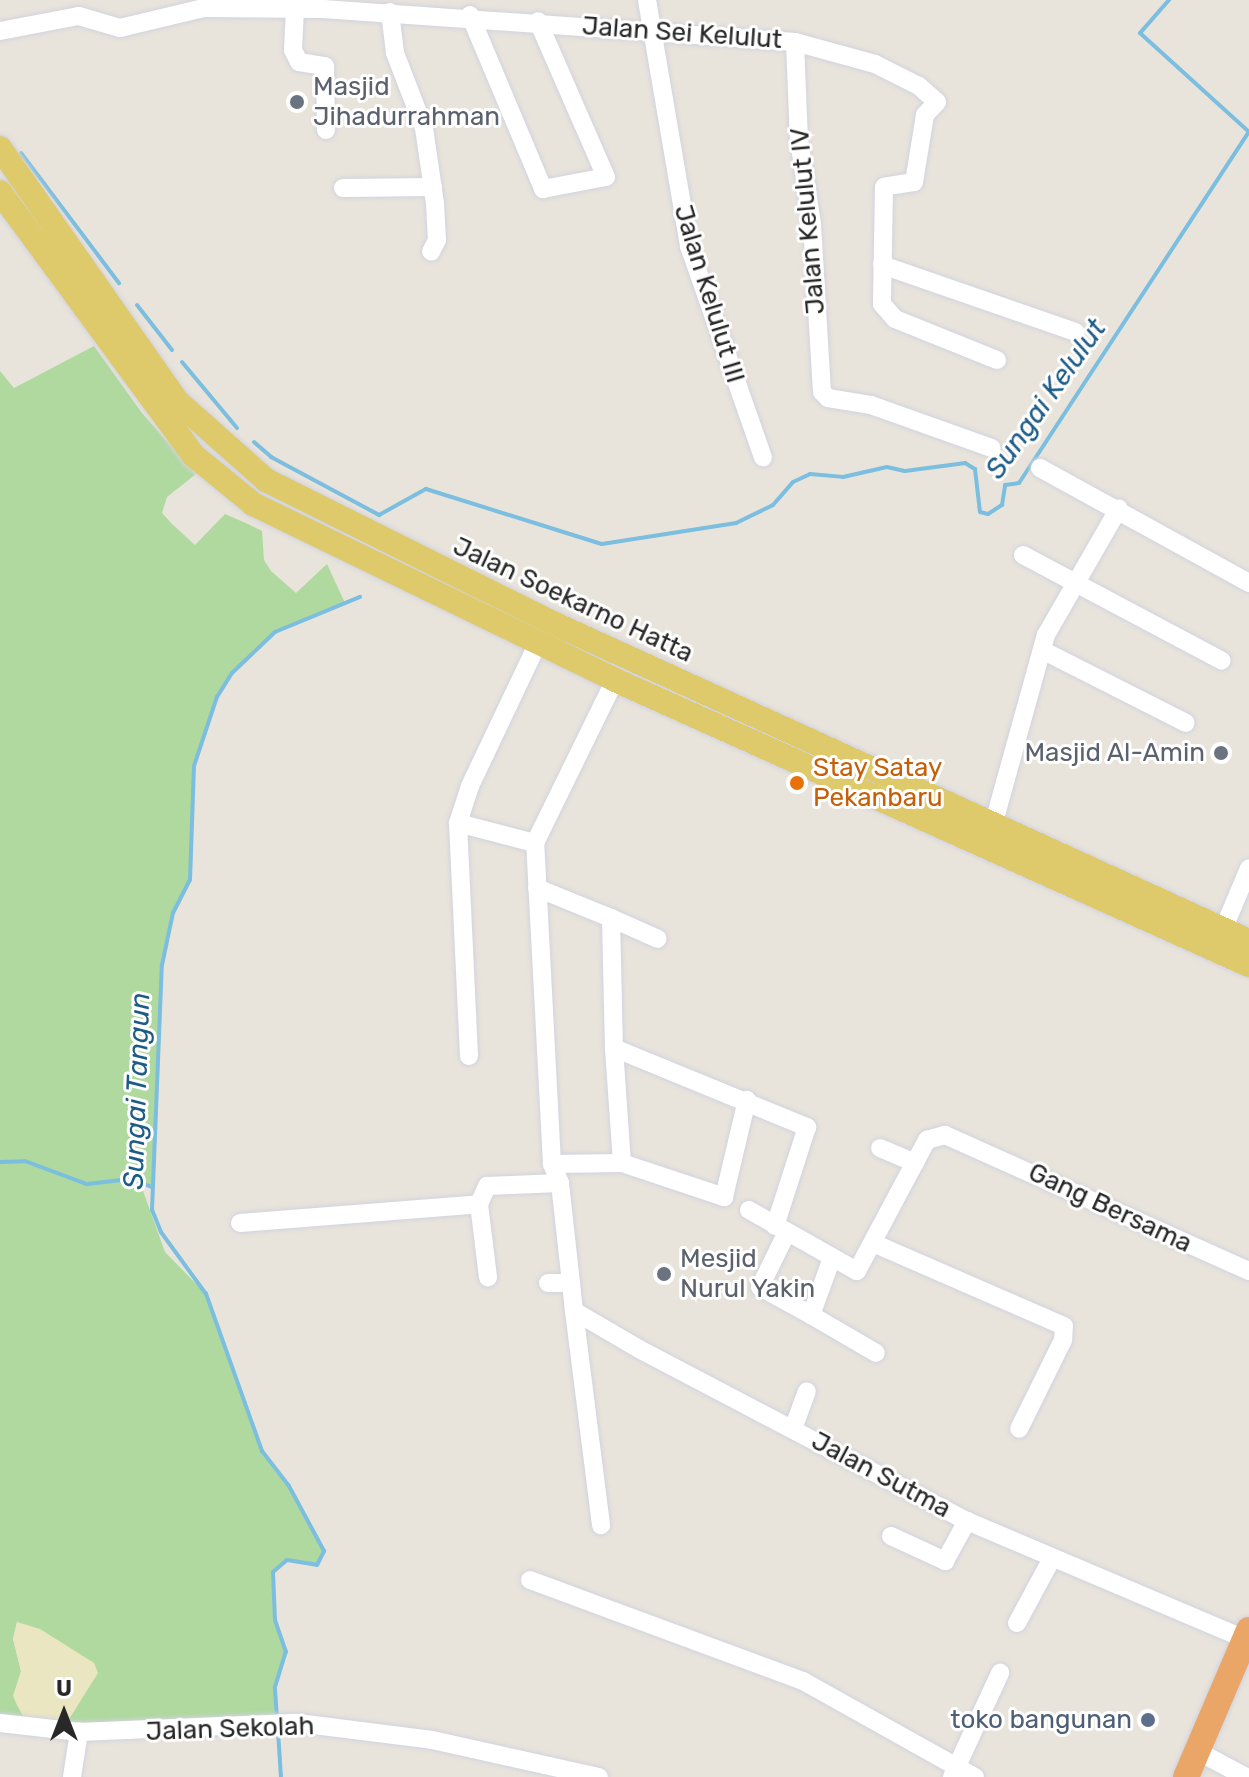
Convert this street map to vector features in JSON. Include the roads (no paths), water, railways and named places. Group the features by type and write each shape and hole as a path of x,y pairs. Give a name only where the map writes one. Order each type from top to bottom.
{"highway":[{"path":"1186,1777 1247,1635"}],"main road":[{"name":"Jalan Soekarno Hatta","path":"1,150 178,402 266,480 555,624 1249,941"},
{"name":"Jalan Soekarno Hatta","path":"1,194 185,444 219,480 253,504 615,680 1249,965"},
{"path":"808,766 818,743"}],"street":[{"name":"Jalan Kelulut III","path":"647,0 689,246 763,457"},
{"name":"Jalan Sei Kelulut","path":"0,31 79,16 113,28 130,27 204,4 470,15 652,33 795,42 875,64 919,86 937,102 925,115 914,182 884,187 882,265"},
{"path":"295,8 293,50 299,62 325,66 326,130"},
{"path":"390,12 391,40 424,128 437,240 431,252"},
{"path":"470,15 543,189 606,177 538,21"},
{"name":"Jalan Kelulut IV","path":"795,42 821,386 828,398 871,405 992,448"},
{"path":"343,188 433,187"},
{"path":"997,360 886,314 882,265 1076,332"},
{"path":"1040,468 1119,508 1249,583"},
{"path":"994,822 1042,650 1074,582 1119,508"},
{"path":"1023,555 1222,661"},
{"path":"469,1056 458,823 470,786 539,641"},
{"path":"1042,650 1186,723"},
{"path":"601,1525 560,1183 552,1164 535,843 615,680"},
{"path":"458,823 535,843"},
{"path":"1223,930 1249,868"},
{"path":"537,888 658,939"},
{"path":"611,918 614,1048 622,1163"},
{"path":"614,1048 807,1127 781,1229 760,1287 876,1353"},
{"path":"552,1164 622,1163 724,1197 747,1100"},
{"name":"Gang Bersama","path":"915,1163 935,1136 971,1144 1249,1271"},
{"path":"749,1210 857,1271 915,1163 880,1148"},
{"path":"488,1277 479,1204 487,1186 560,1183"},
{"path":"240,1223 479,1204"},
{"path":"873,1243 1064,1326 1063,1340 1019,1429"},
{"path":"811,1315 832,1258"},
{"path":"548,1283 571,1283"},
{"name":"Jalan Sutma","path":"574,1311 967,1521 1051,1560 1247,1635"},
{"path":"793,1429 807,1391"},
{"path":"891,1536 945,1561 967,1521"},
{"path":"1017,1623 1051,1560"},
{"path":"530,1580 803,1681 954,1773 975,1777"},
{"path":"954,1773 1000,1673"},
{"name":"Jalan Sekolah","path":"0,1723 79,1732 298,1723 432,1740 599,1777"},
{"path":"72,1777 79,1732"},
{"path":"1197,1751 1246,1777"}],"waterway":[{"name":"Sungai Kelulut","path":"1169,0 1140,33 1249,132"},
{"name":"Sungai Kelulut","path":"254,442 271,457 379,515 426,489 602,544 736,523 773,505 793,482 810,474 843,477 887,467 905,471 965,463 975,469 980,512 988,514 1002,505 1005,485 1019,483 1249,132"},
{"path":"21,153 119,283"},
{"path":"137,305 172,350"},
{"path":"182,362 237,428"},
{"name":"Sungai Tangun","path":"277,1718 275,1687 286,1652 275,1620 273,1572 287,1560 317,1565 324,1551 289,1486 262,1451 206,1294 161,1232 152,1210 162,965 173,913 190,880 194,766 217,697 232,673 275,632 360,597"},
{"path":"0,1162 25,1161 87,1184 131,1179 152,1187"},
{"name":"Sungai Tangun","path":"278,1731 281,1777"}],"place":[{"name":"Masjid Jihadurrahman","path":"297,102"},
{"name":"Masjid Al-Amin","path":"1221,753"},
{"name":"Stay Satay Pekanbaru","path":"797,783"},
{"name":"Mesjid Nurul Yakin","path":"664,1274"},
{"name":"toko bangunan","path":"1148,1720"}]}
